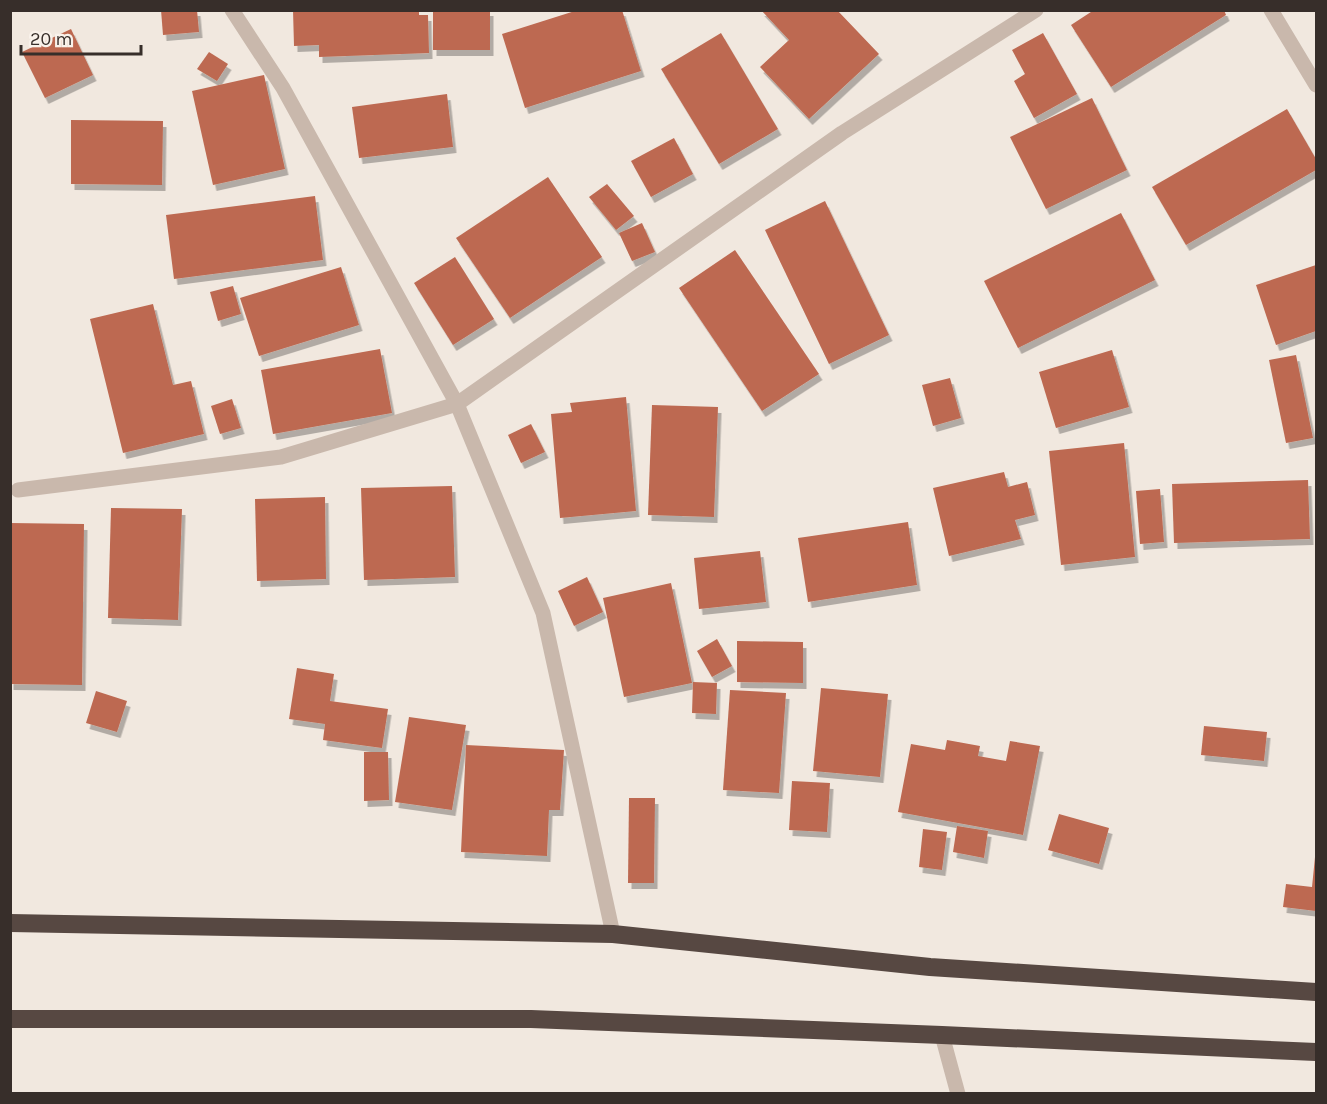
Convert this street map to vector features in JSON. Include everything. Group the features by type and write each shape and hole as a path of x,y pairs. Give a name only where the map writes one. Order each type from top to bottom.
{"highway":[{"path":"10,923 613,934 930,967 1317,992"},
{"path":"10,1019 531,1019 1317,1052"}],"street":[{"path":"232,10 283,88 458,404 543,613 613,934"},
{"path":"18,490 281,457 458,404 842,133 1036,10"},
{"path":"1271,10 1317,85"},
{"path":"942,1035 958,1094"}],"building":[{"path":"161,10 197,10 199,32 163,35"},
{"path":"293,10 419,10 419,15 428,15 429,53 319,57 319,45 294,46"},
{"path":"433,10 490,10 490,50 433,50"},
{"path":"578,10 622,10 641,71 525,108 502,34"},
{"path":"761,10 837,10 879,54 809,119 760,67 789,40"},
{"path":"1094,10 1224,10 1226,15 1111,87 1071,25"},
{"path":"71,29 93,75 45,98 22,52"},
{"path":"721,33 778,129 719,164 661,69"},
{"path":"1043,33 1077,94 1034,118 1014,81 1025,74 1012,50"},
{"path":"209,52 228,64 217,81 197,69"},
{"path":"264,75 285,169 213,185 192,91"},
{"path":"447,94 453,147 359,158 352,107"},
{"path":"1092,98 1127,170 1046,209 1010,137"},
{"path":"1287,109 1316,159 1316,170 1186,245 1152,187"},
{"path":"71,120 163,121 162,185 71,184"},
{"path":"674,138 693,174 651,197 631,161"},
{"path":"548,177 602,257 510,318 456,238"},
{"path":"607,184 634,216 616,230 589,197"},
{"path":"315,196 323,260 174,279 166,215"},
{"path":"825,201 889,335 829,364 765,230"},
{"path":"1121,213 1155,280 1018,348 984,281"},
{"path":"642,223 655,252 632,261 619,233"},
{"path":"735,250 819,374 762,411 679,288"},
{"path":"455,257 494,319 453,345 414,283"},
{"path":"1316,265 1316,331 1276,345 1256,285"},
{"path":"341,267 359,325 259,356 240,298"},
{"path":"233,286 241,314 218,321 210,292"},
{"path":"153,304 173,385 191,381 204,434 123,453 90,319"},
{"path":"380,349 392,413 273,434 261,370"},
{"path":"1112,350 1129,407 1056,428 1039,372"},
{"path":"1296,355 1313,438 1286,443 1269,360"},
{"path":"950,378 961,418 933,426 922,385"},
{"path":"626,397 636,511 560,518 551,414 572,412 570,403"},
{"path":"232,399 241,428 220,434 211,406"},
{"path":"652,405 718,407 714,517 648,515"},
{"path":"531,424 545,452 521,463 508,435"},
{"path":"1124,443 1135,557 1061,565 1049,451"},
{"path":"1004,472 1008,487 1027,482 1035,515 1015,520 1021,539 949,556 933,488"},
{"path":"1308,480 1310,539 1174,543 1172,484"},
{"path":"452,486 455,577 364,580 361,488"},
{"path":"1160,489 1164,542 1140,544 1136,491"},
{"path":"325,497 326,579 257,581 255,499"},
{"path":"111,508 182,509 178,620 108,618"},
{"path":"908,522 917,585 808,602 798,538"},
{"path":"10,523 84,524 82,685 10,684"},
{"path":"760,551 766,602 699,609 694,558"},
{"path":"587,577 603,612 574,626 558,591"},
{"path":"671,583 692,683 624,697 603,598"},
{"path":"717,639 732,666 712,677 697,651"},
{"path":"737,641 803,642 803,683 737,682"},
{"path":"297,668 334,674 330,701 388,709 382,748 323,740 325,724 289,719"},
{"path":"693,682 717,683 716,714 692,713"},
{"path":"821,688 888,694 880,777 813,771"},
{"path":"730,690 786,693 779,793 723,790"},
{"path":"96,691 127,701 117,732 86,723"},
{"path":"409,717 466,725 452,810 395,802"},
{"path":"1204,726 1267,732 1264,761 1201,755"},
{"path":"947,740 980,746 978,756 1006,761 1010,741 1040,746 1023,835 898,812 911,744 945,750"},
{"path":"466,745 564,750 560,810 549,810 547,856 461,852"},
{"path":"364,752 388,752 389,800 364,801"},
{"path":"792,781 830,783 827,832 789,830"},
{"path":"629,798 655,798 654,883 628,883"},
{"path":"1059,814 1109,828 1099,864 1048,850"},
{"path":"957,826 988,831 984,858 953,852"},
{"path":"923,829 947,832 942,870 919,867"},
{"path":"1315,857 1316,911 1283,907 1286,884 1312,887"}]}
